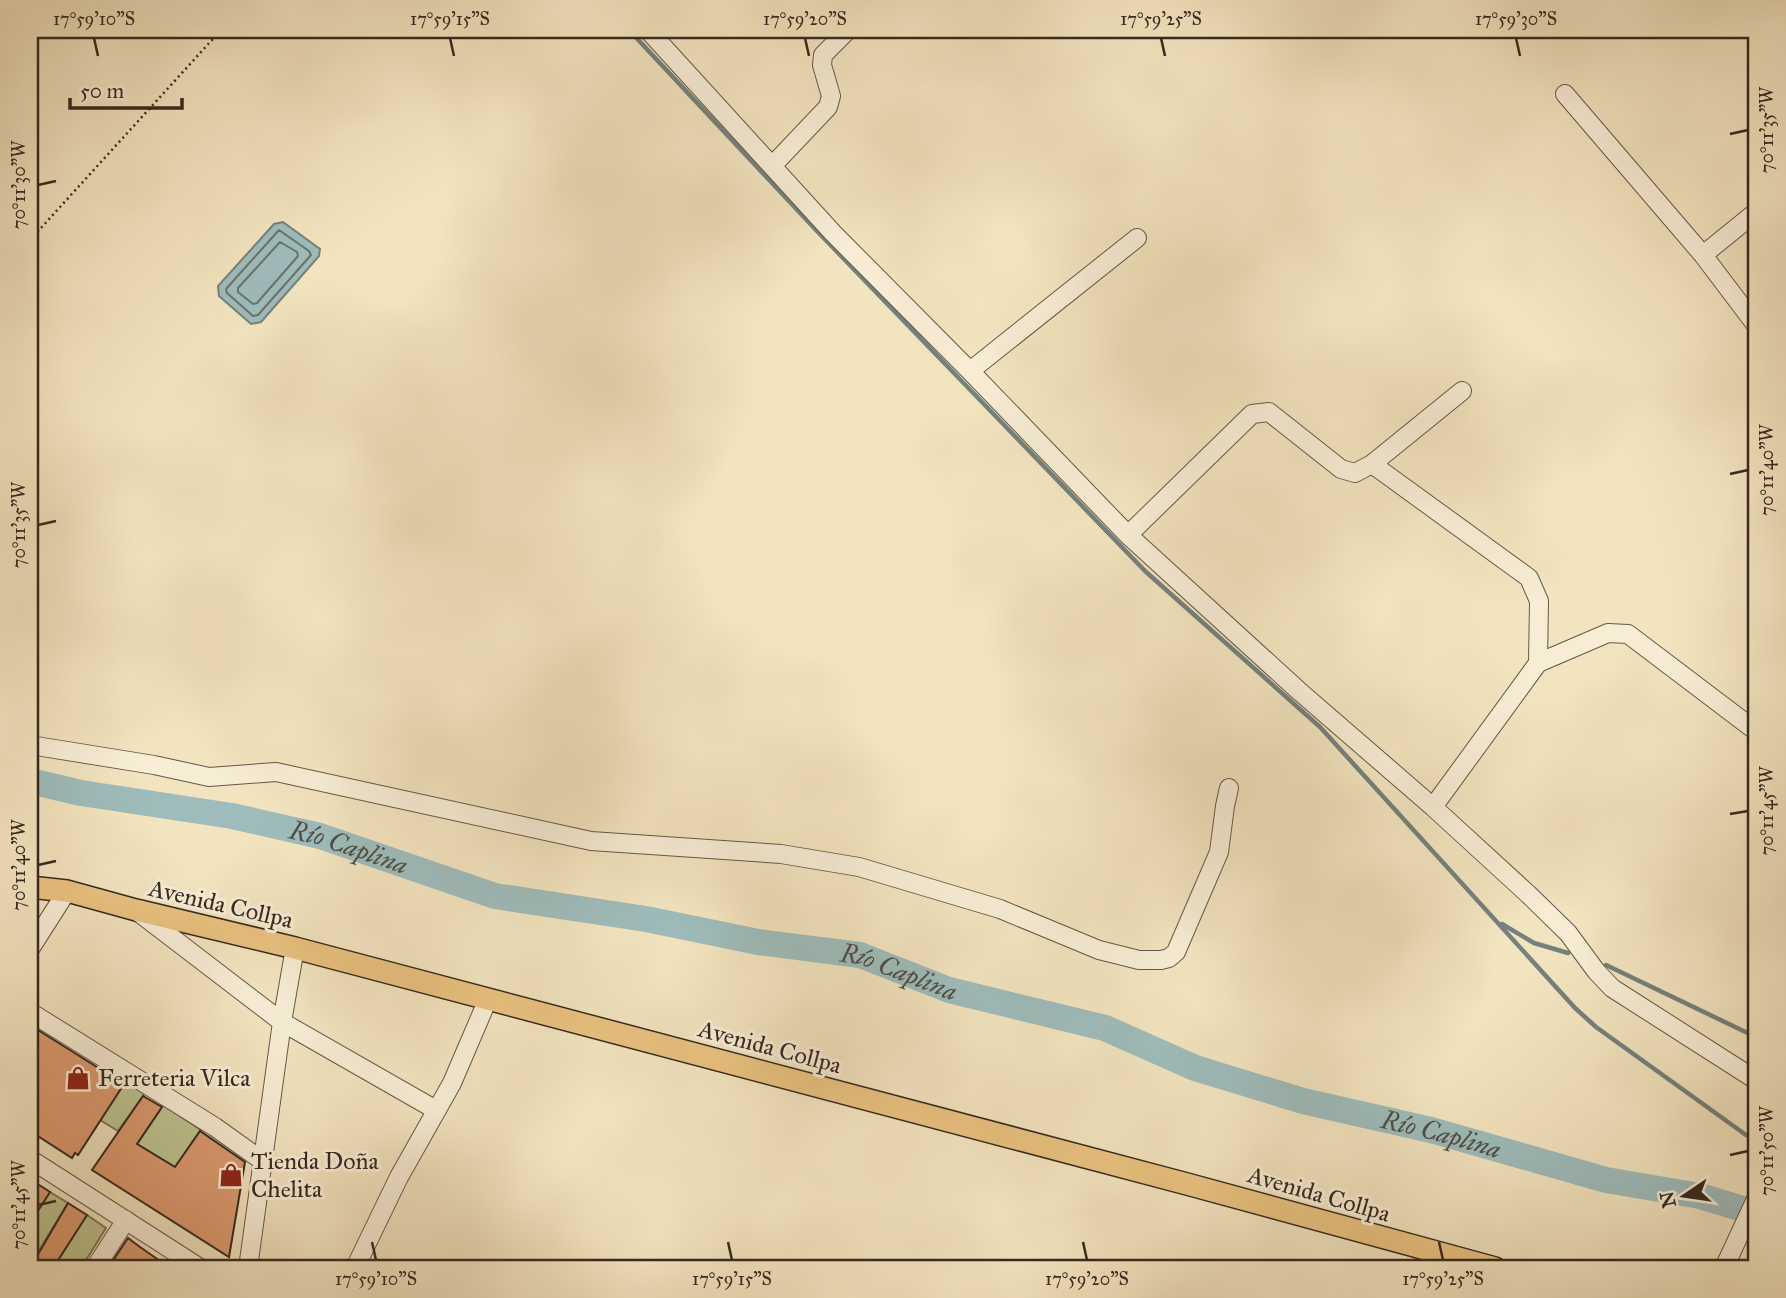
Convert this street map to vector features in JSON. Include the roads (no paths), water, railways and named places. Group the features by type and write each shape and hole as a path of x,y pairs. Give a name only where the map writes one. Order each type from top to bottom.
{"main road":[{"name":"Avenida Collpa","path":"30,887 67,891 136,911 295,948 1495,1268"}],"street":[{"path":"648,30 833,233 1128,536 1299,691 1433,807 1568,933 1612,988 1756,1080"},
{"path":"772,166 828,107 831,96 822,65 823,55 848,30"},
{"path":"1565,94 1703,255 1756,325"},
{"path":"1703,255 1756,212"},
{"path":"970,371 1137,238"},
{"path":"1128,536 1252,414 1269,412 1341,469 1355,473 1372,464 1462,391"},
{"path":"1372,464 1529,578 1539,601 1538,663"},
{"path":"1433,807 1538,663 1608,633 1628,634 1756,731"},
{"path":"30,745 154,765 209,777 275,772 591,841 781,854 859,867 1000,909 1099,950 1139,960 1161,960 1176,952 1219,852 1229,788"},
{"path":"30,949 67,891"},
{"path":"136,911 282,1022 436,1110"},
{"path":"248,1268 282,1022 295,948"},
{"path":"355,1268 399,1177 452,1083 488,999"},
{"path":"30,1012 215,1127 264,1162"},
{"path":"30,1159 200,1268"},
{"path":"1724,1268 1756,1199"},
{"path":"95,1268 126,1220"}],"water":[{"path":"283,222 320,249 319,256 261,322 251,324 219,296 218,286 274,224"}],"waterway":[{"path":"629,30 816,230 1145,571 1320,727 1575,1008 1596,1027 1746,1135"},
{"name":"Río Caplina","path":"30,781 81,793 232,816 320,836 495,896 646,919 758,942 860,955 949,990 1105,1028 1195,1068 1303,1101 1431,1130 1606,1180 1700,1196 1756,1213"},
{"path":"1502,924 1534,943 1568,953"},
{"path":"1606,965 1756,1037"}],"place":[{"name":"Ferreteria Vilca","path":"78,1078"},
{"name":"Tienda Doña Chelita","path":"231,1175"}]}
